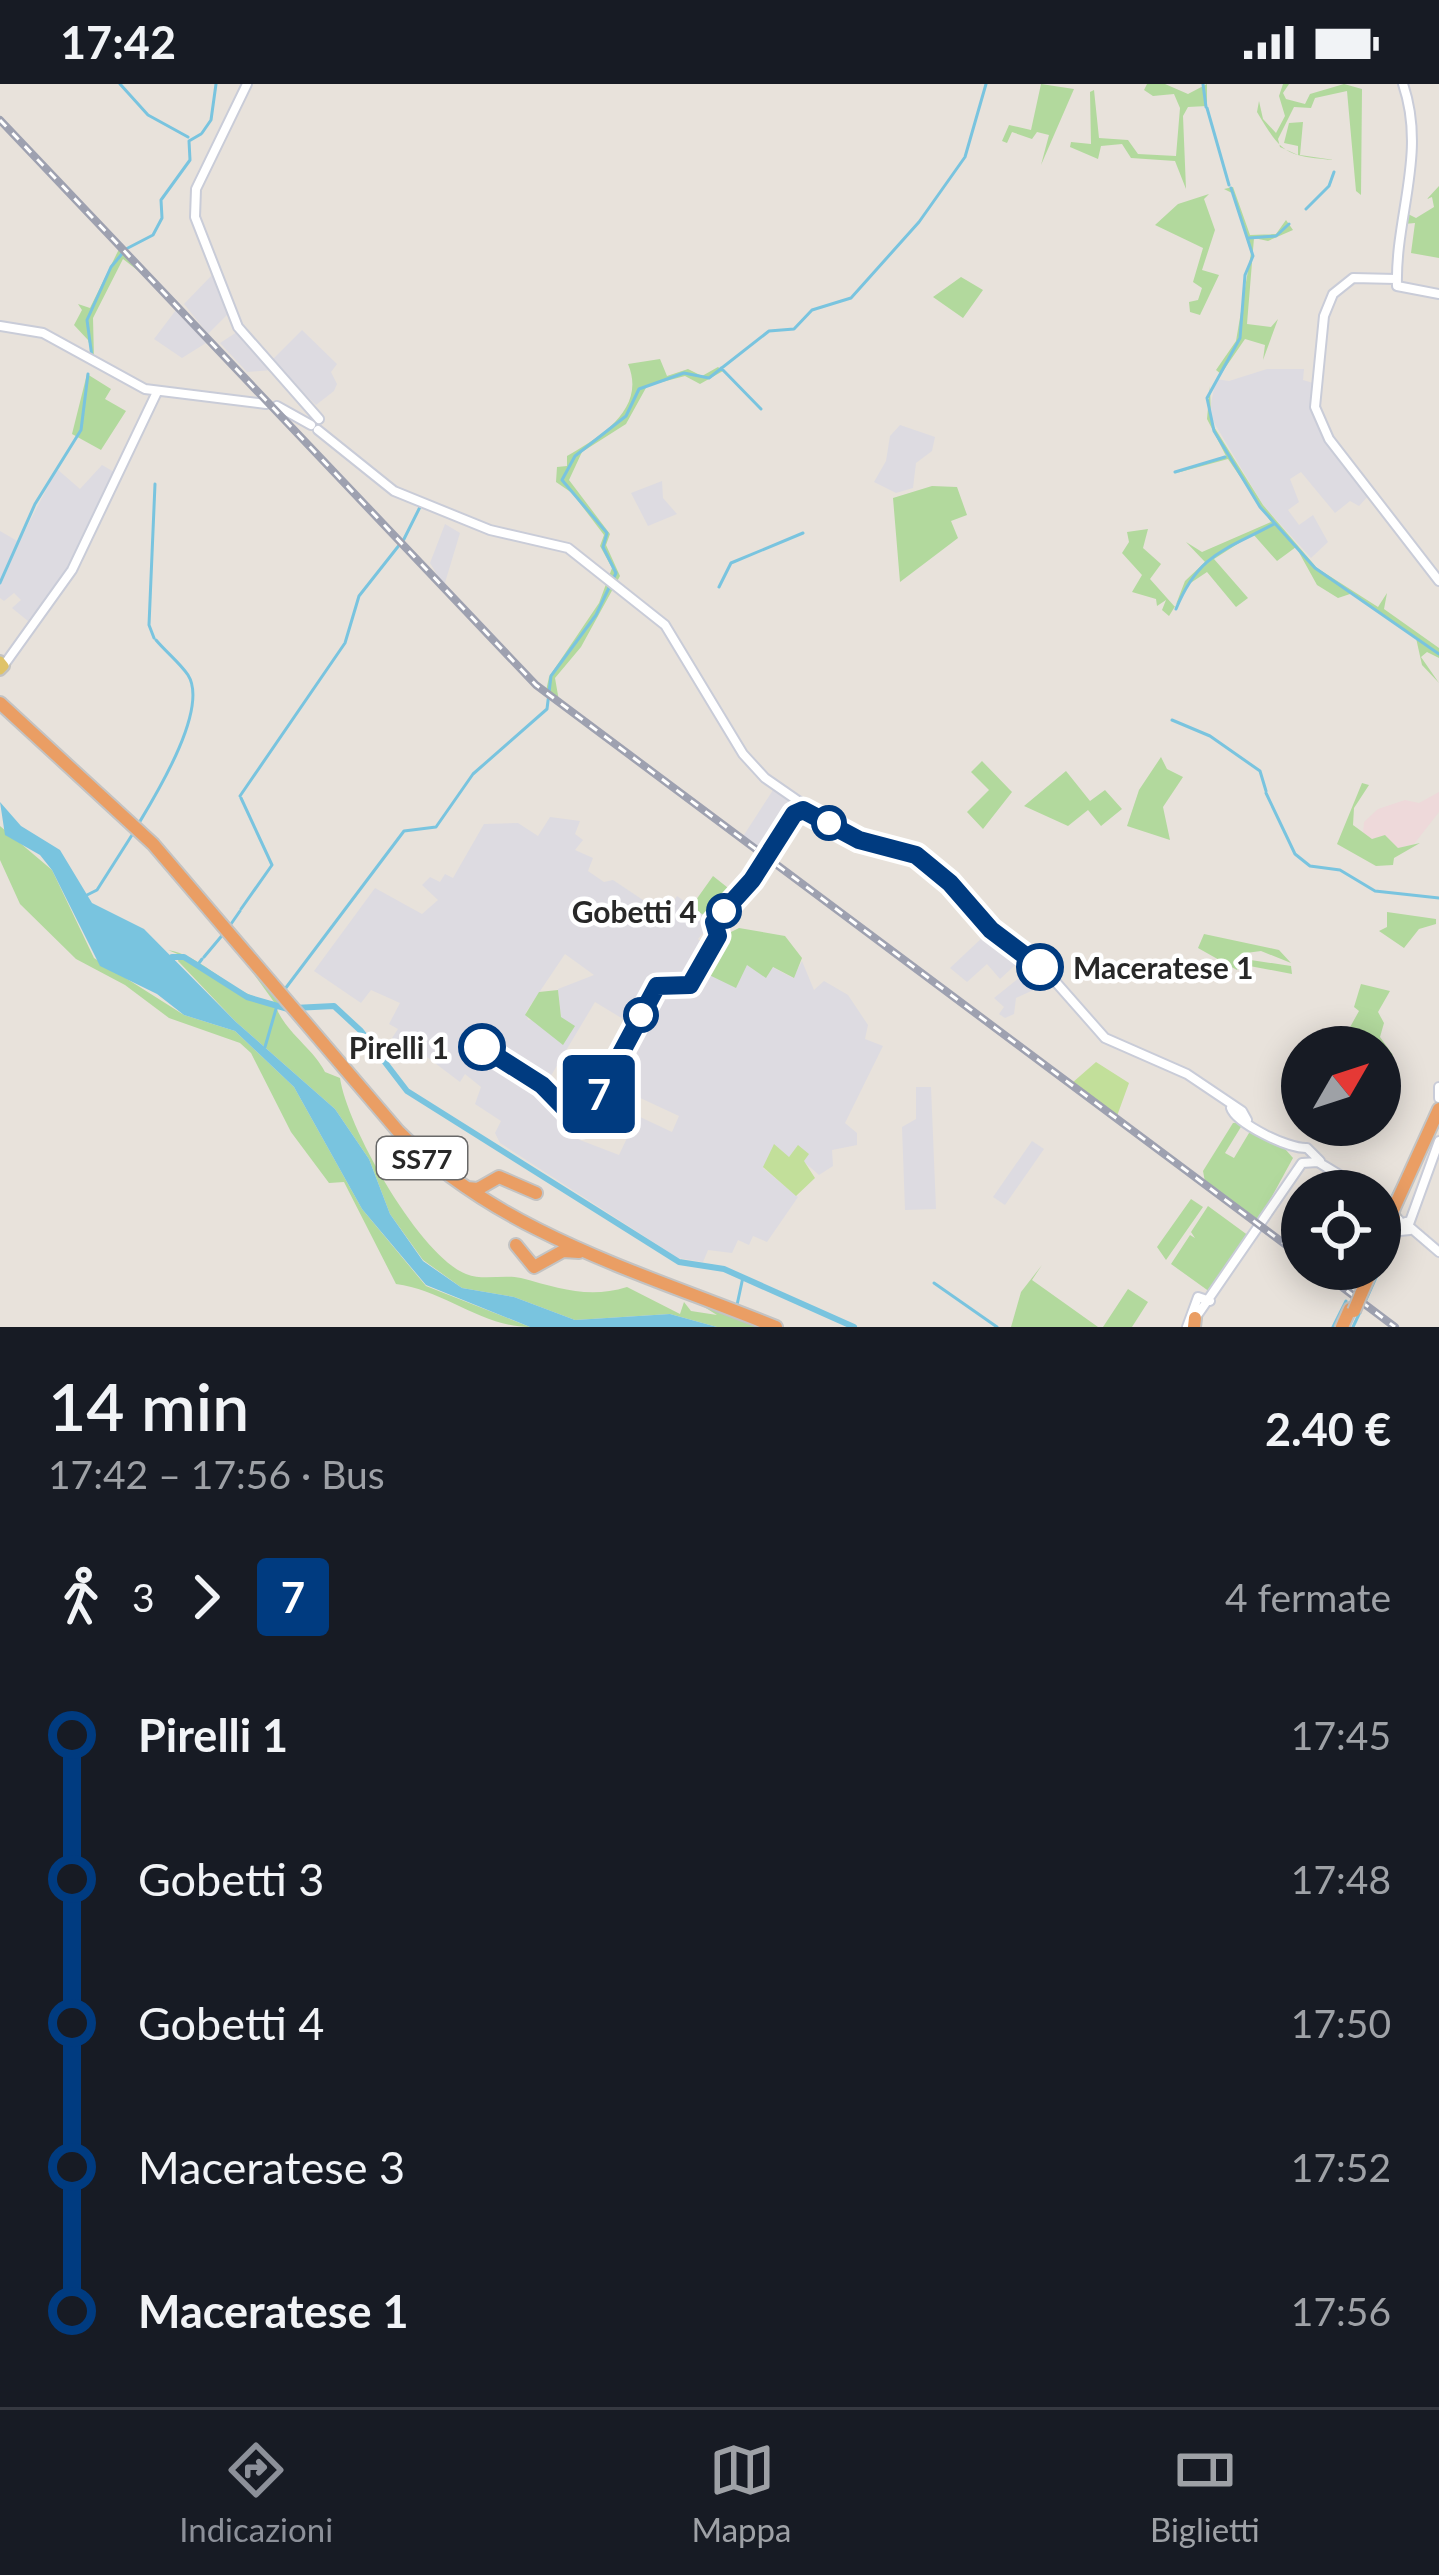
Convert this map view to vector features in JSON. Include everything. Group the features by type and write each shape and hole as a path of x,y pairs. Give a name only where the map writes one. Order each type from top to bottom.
{"highway":[{"name":"SS77","path":"1,707 130,822 423,1159 513,1222 683,1291"},
{"name":"SS77","path":"345,1072 432,1163 531,1228 773,1327"},
{"path":"1401,1212 1439,1114"},
{"path":"432,1163 470,1189 507,1179 531,1192"},
{"path":"492,1180 486,1190 490,1202 531,1228"},
{"path":"513,1222 546,1240 551,1251 548,1262"},
{"path":"516,1248 531,1266 574,1250 619,1267"},
{"path":"1344,1327 1360,1290"}],"main road":[{"path":"247,84 194,195 196,221 238,327 316,423 394,491 494,532 564,546 668,628 746,759 859,840 922,859 991,930 1057,983 1105,1038 1187,1074 1281,1140"},
{"path":"1397,283 1414,137 1402,84"},
{"path":"1439,294 1368,276 1338,287 1324,316 1322,366 1314,390 1322,428 1439,581"},
{"path":"0,326 39,332 157,392 272,405 316,423"},
{"path":"3,663 62,583 157,392"},
{"path":"1438,1097 1439,1088"},
{"path":"1401,1213 1439,1141"},
{"path":"1287,1146 1294,1155 1292,1170"},
{"path":"1289,1146 1329,1170"},
{"path":"1292,1170 1303,1156"},
{"path":"1198,1314 1303,1156"},
{"path":"1198,1314 1281,1188"},
{"path":"1401,1219 1439,1252"}],"shaded area":[{"path":"213,274 229,313 208,334 184,304"},
{"path":"176,310 206,343 182,358 154,339"},
{"path":"302,330 337,364 331,372 337,384 334,391 316,405 271,361"},
{"path":"237,332 272,370 247,372 220,343"},
{"path":"1267,369 1304,369 1303,380 1313,383 1320,429 1371,493 1359,506 1350,501 1335,513 1301,472 1290,479 1299,502 1288,510 1299,525 1313,515 1328,542 1311,558 1263,505 1209,414 1216,379 1229,381"},
{"path":"900,425 935,437 932,451 916,463 913,488 896,493 874,482 886,461 890,436"},
{"path":"102,465 116,473 68,571 28,621 12,608 21,600 14,593 4,601 0,598 0,531 19,542 57,469 80,489"},
{"path":"662,481 663,498 677,514 648,526 631,493"},
{"path":"445,524 460,533 444,586 430,563"},
{"path":"775,787 794,804 767,856 742,838"},
{"path":"1439,792 1439,812 1414,844 1398,848 1385,835 1372,839 1363,833 1364,822 1378,809 1405,800 1419,803"},
{"path":"550,817 580,821 575,834 583,840 575,850 593,858 588,871 604,882 613,880 664,914 677,896 713,921 698,939 709,948 702,969 747,965 767,977 772,967 793,978 802,961 814,990 824,981 848,995 868,1025 865,1039 883,1046 845,1123 857,1133 857,1145 832,1150 833,1166 819,1175 803,1161 798,1146 789,1157 763,1168 798,1197 767,1242 753,1236 749,1245 738,1240 732,1253 708,1250 703,1262 678,1258 500,1143 495,1133 501,1121 475,1104 481,1087 465,1074 460,1082 415,1048 412,1052 392,1038 398,1029 389,1024 400,1003 371,990 361,1003 314,971 375,888 422,914 438,900 422,885 430,877 440,882 445,874 453,878 484,824 518,823 538,836","holes":["565,954 594,975 558,989 561,1017 528,1020 526,1012","595,1002 633,1025 599,1089 589,1085 574,1108 546,1084","608,1083 679,1116 672,1132 638,1116 631,1130 619,1124 626,1110 600,1098","590,1117 627,1138 619,1155 580,1140"]},
{"path":"984,936 998,951 1007,945 1024,957 1000,979 987,964 967,982 950,968"},
{"path":"1035,965 1053,981 1016,998 1014,1014 1005,1018 999,1014 1004,1007 994,998"},
{"path":"916,1087 931,1087 936,1209 905,1210 902,1127 916,1119"},
{"path":"1032,1141 1044,1149 1005,1205 993,1197"}],"green space":[{"path":"1041,84 1074,89 1041,165 1049,135 1037,132 1032,139 1012,132 1007,143 1002,141 1009,125 1031,130"},
{"path":"1147,84 1165,84 1188,94 1207,84 1207,106 1188,107 1183,116 1186,189 1175,161 1131,158 1122,144 1101,146 1098,159 1070,147 1071,142 1091,144 1090,92 1094,90 1099,138 1128,140 1138,154 1176,156 1180,108 1174,94 1153,96 1144,90"},
{"path":"1283,84 1289,84 1283,93 1286,99 1305,104 1310,94 1344,84 1362,89 1361,195 1356,191 1347,91 1315,98 1311,108 1294,107 1279,144 1257,112 1259,101 1263,119 1276,133 1285,116 1279,96"},
{"path":"1303,122 1300,155 1334,160 1305,157 1298,155 1298,146 1284,143 1289,123"},
{"path":"1439,186 1439,258 1411,253 1415,223 1404,224 1408,214 1416,218 1434,207 1432,197 1427,199"},
{"path":"1233,187 1250,235 1276,234 1286,220 1293,230 1268,241 1254,238 1247,324 1271,327 1278,319 1263,360 1265,345 1245,339 1221,374 1216,370 1236,341 1251,253 1232,193 1224,189"},
{"path":"1209,194 1204,199 1215,230 1202,270 1219,275 1200,315 1190,312 1189,302 1198,300 1202,288 1193,282 1203,248 1155,225 1178,204"},
{"path":"120,247 150,280 123,259 93,318 94,359 88,340 74,325 82,310 78,304 90,308"},
{"path":"961,277 983,290 963,318 933,297"},
{"path":"660,359 667,376 688,369 702,376 718,367 723,371 700,384 685,376 647,386 626,424 582,452 569,480 610,534 606,545 620,576 581,647 555,678 559,701 546,691 549,677 599,603 612,568 600,546 604,535 572,493 556,482 557,467 567,466 567,456 606,430 626,408 632,380 628,364"},
{"path":"87,374 111,389 105,399 126,411 101,450 72,434"},
{"path":"1210,386 1211,422 1263,505 1317,568 1378,607 1387,593 1384,609 1439,648 1439,658 1427,652 1421,657 1439,683 1422,665 1416,638 1353,593 1338,598 1317,585 1296,547 1277,561 1253,534 1214,559 1248,598 1236,607 1207,572 1189,584 1176,605 1185,581 1205,562 1186,542 1202,552 1271,522 1228,459 1173,474 1226,456 1207,419"},
{"path":"932,486 957,487 967,515 951,521 958,538 900,582 893,498"},
{"path":"1148,529 1143,548 1161,564 1150,579 1175,607 1169,616 1162,610 1166,600 1157,606 1156,599 1132,592 1142,575 1122,553 1129,542 1127,532"},
{"path":"1161,757 1167,769 1183,777 1163,807 1170,840 1127,826 1139,790"},
{"path":"982,761 1012,792 983,829 967,812 989,790 971,772"},
{"path":"1066,771 1090,801 1105,790 1122,809 1101,826 1088,810 1068,826 1024,806"},
{"path":"1362,783 1369,785 1354,808 1353,825 1372,839 1385,835 1398,848 1420,843 1394,858 1393,865 1376,866 1337,844"},
{"path":"0,826 52,870 94,958 184,1015 235,1031 294,1087 362,1209 426,1286 530,1327 496,1321 396,1284 344,1182 329,1183 291,1132 251,1053 240,1043 169,1018 125,985 76,959 20,904 0,860"},
{"path":"713,876 737,895 713,921 691,907"},
{"path":"1387,912 1436,919 1436,924 1419,929 1404,948 1379,931 1387,927"},
{"path":"739,928 785,936 802,958 794,978 773,967 766,978 747,965 736,988 703,972 719,938"},
{"path":"1204,934 1279,950 1291,963 1261,951 1246,953 1244,959 1291,966 1292,974 1239,964 1237,970 1198,948"},
{"path":"227,937 342,1073 289,1012 276,1007 325,1072 340,1078 356,1127 388,1187 407,1217 447,1262 473,1276 514,1277 574,1291 627,1287 680,1314 684,1302 691,1311 717,1315 685,1295 765,1327 717,1327 670,1314 575,1320 514,1297 462,1288 423,1260 390,1214 369,1159 335,1109 236,1022 178,961 180,955 168,950 194,960 244,992 274,1002"},
{"path":"1361,984 1390,991 1378,1012 1383,1026 1351,1026 1359,1011 1354,1007"},
{"path":"558,990 561,1017 575,1026 563,1045 525,1015 539,992"},
{"path":"1096,1062 1129,1083 1117,1116 1072,1083"},
{"path":"1244,1122 1225,1153 1234,1158 1252,1128 1279,1142 1293,1158 1286,1170 1281,1170 1281,1180 1258,1222 1205,1182 1203,1171 1233,1123"},
{"path":"774,1144 789,1157 798,1145 809,1154 804,1161 815,1178 796,1196 763,1167"},
{"path":"1191,1199 1203,1207 1166,1260 1157,1247"},
{"path":"1208,1206 1249,1236 1210,1292 1171,1264 1190,1235 1195,1238 1191,1232"},
{"path":"1042,1265 1032,1280 1098,1327 1011,1327 1021,1292"},
{"path":"1128,1289 1148,1302 1132,1327 1103,1327"}],"water":[{"path":"0,802 21,826 60,850 92,903 144,929 236,1022 335,1109 369,1159 390,1214 423,1261 462,1288 514,1297 575,1320 670,1314 717,1327 530,1327 426,1285 362,1209 294,1087 235,1031 184,1015 157,994 100,966 52,870 40,855 5,835"}],"waterway":[{"path":"120,84 148,115 188,137"},
{"path":"202,133 211,120 216,84"},
{"path":"285,989 404,831 436,827 473,774 547,709 551,676 596,615 616,573 603,547 607,533 562,480 575,456 626,416 639,389 684,373 709,378 769,331 794,329 812,310 851,298 919,222 965,157 986,84"},
{"path":"1203,84 1206,107"},
{"path":"1207,108 1229,185"},
{"path":"92,357 87,320 111,267 126,249 153,235 162,218 161,200 190,160 189,141 201,134"},
{"path":"1306,209 1329,186 1334,172"},
{"path":"1231,188 1253,256 1245,275 1240,338 1207,398 1214,431 1260,507 1315,568 1439,654"},
{"path":"1249,238 1276,236 1289,224"},
{"path":"721,368 761,409"},
{"path":"0,583 35,504 81,430 88,374"},
{"path":"1175,472 1225,457"},
{"path":"154,638 149,625 155,484"},
{"path":"240,796 345,643 359,596 404,539 420,507"},
{"path":"1176,609 1204,564 1274,524"},
{"path":"719,587 731,563 803,533"},
{"path":"139,823 178,750 192,708 188,675 156,640"},
{"path":"1172,720 1210,736 1260,771 1266,791"},
{"path":"1266,793 1295,854 1310,866 1340,870 1375,891 1439,898"},
{"path":"241,798 272,865 241,909"},
{"path":"87,895 97,890 132,835"},
{"path":"231,924 240,911"},
{"path":"204,957 225,932"},
{"path":"172,957 184,957 247,997 288,1009"},
{"path":"199,963 202,959"},
{"path":"294,1008 334,1006 361,1031 407,1091 679,1262 724,1269 854,1327"},
{"path":"265,1047 276,1009"},
{"path":"737,1305 743,1277"},
{"path":"934,1283 997,1327"},
{"path":"1365,1302 1370,1290"},
{"path":"1333,1327 1346,1301"},
{"path":"1353,1327 1360,1312"}],"railway":[{"path":"0,120 536,685 1281,1241"},
{"path":"1346,1290 1395,1327"}],"bus line":[{"name":"7","path":"482,1047 542,1085 582,1126 659,983 690,985 718,936 714,922 752,880 794,814 803,810 859,840 916,855 938,871 991,930 1040,967"}],"place":[{"name":"Gobetti 4","path":"724,911"},
{"name":"Maceratese 1","path":"1040,967"},
{"name":"Pirelli 1","path":"482,1047"}]}
